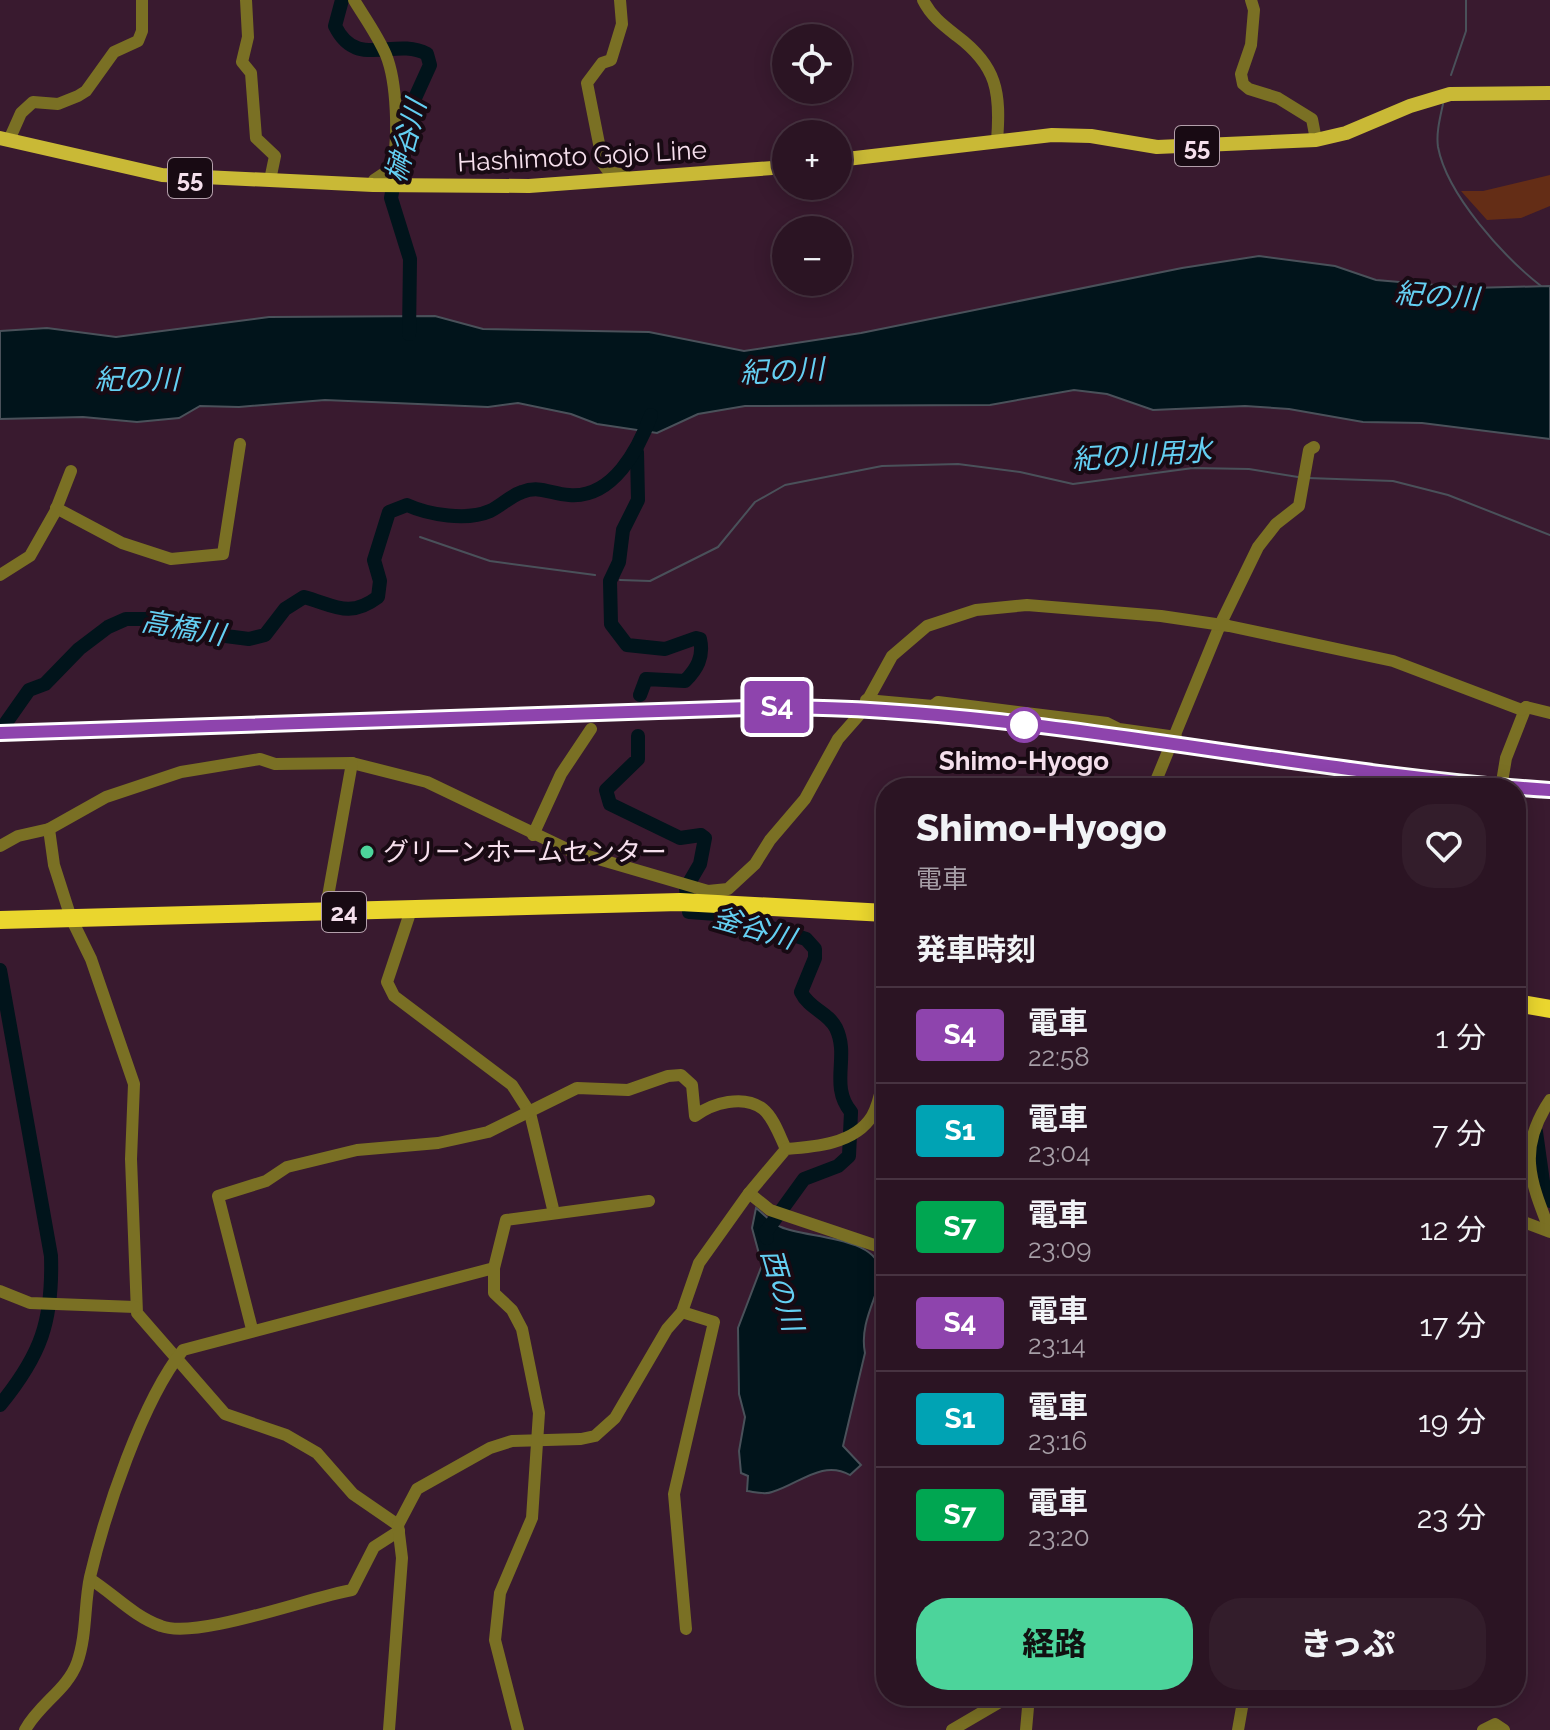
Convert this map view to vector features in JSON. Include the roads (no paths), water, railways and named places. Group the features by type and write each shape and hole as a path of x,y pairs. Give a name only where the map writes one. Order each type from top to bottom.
{"highway":[{"name":"24","path":"4,919 411,910 687,894 876,912"},
{"path":"1526,1005 1550,1009"}],"main road":[{"name":"55","path":"852,158 1071,134 1157,147 1316,140 1346,133 1410,106 1450,94 1550,93"},
{"name":"Hashimoto Gojo Line","path":"5,139 162,175 386,186 529,186 772,168"}],"street":[{"path":"5,139 21,113 33,102 58,104 78,96 86,91 114,52 138,41 142,31 142,0"},
{"path":"246,0 248,37 242,62 251,73 256,138 275,156 270,180"},
{"path":"354,0 386,54 392,73 397,146 392,168 374,180 386,186"},
{"path":"620,0 622,24 611,60 602,63 587,83 603,164 609,172 624,175 627,180"},
{"path":"923,0 939,22 987,62 998,97 997,141"},
{"path":"1251,0 1254,10 1251,45 1241,74 1243,84 1249,89 1278,98 1312,119 1316,140"},
{"path":"56,508 122,543 171,559 223,554 240,444"},
{"path":"1158,778 1220,625 1258,547 1276,524 1299,506 1309,450 1314,447"},
{"path":"0,575 30,556 56,508 71,471"},
{"path":"0,846 18,836 49,829 106,797 181,772 260,759 275,764 352,763 427,782 533,835 687,894 728,889 755,864 770,840 805,799 838,739 860,714 886,663 911,639 927,626 976,610 1027,605 1161,616 1220,625 1393,661 1522,710 1526,707 1550,713"},
{"path":"866,700 933,706 938,702 1107,723 1119,729 1176,737"},
{"path":"1503,778 1506,758 1526,707"},
{"path":"533,835 561,774 591,729"},
{"path":"325,913 352,763"},
{"path":"49,829 54,865 71,918 91,959 134,1084 131,1159 135,1307 225,1414 286,1435 317,1453 353,1494 398,1528"},
{"path":"411,910 387,982 394,996 512,1085 530,1113 554,1213"},
{"path":"252,1329 218,1196 266,1181 287,1167 357,1150 464,1139 500,1128 559,1094 577,1088 628,1090 668,1076 681,1075 692,1085 695,1116 724,1103 745,1102 763,1109 786,1149"},
{"path":"1550,1100 1528,1141 1529,1162 1550,1232"},
{"path":"389,1730 402,1558 398,1528 408,1503 427,1481 490,1448 512,1441 538,1442 595,1436 615,1418 667,1329 682,1312 699,1263 749,1193 786,1149 826,1146 851,1134 873,1115 876,1104"},
{"path":"749,1193 770,1210 876,1246"},
{"path":"518,1730 495,1640 500,1593 532,1518 539,1413 522,1329 512,1310 494,1293 494,1268 506,1220 649,1201"},
{"path":"1526,1223 1550,1232"},
{"path":"25,1730 36,1710 67,1683 77,1662 90,1579 142,1426 183,1350 252,1329 494,1268"},
{"path":"0,1291 30,1303 135,1307"},
{"path":"682,1312 714,1322 674,1494 686,1629"},
{"path":"90,1579 162,1627 180,1629 251,1618 352,1590 374,1547 398,1528"},
{"path":"952,1730 993,1706"},
{"path":"1026,1730 1028,1706"},
{"path":"1238,1730 1242,1706"},
{"path":"1483,1730 1495,1724 1504,1730"}],"water":[{"name":"紀の川","path":"1259,256 1335,266 1376,280 1471,288 1550,286 1550,439 1422,423 1363,422 1289,409 1245,406 1153,410 1107,394 1074,390 990,405 745,406 698,414 657,433 597,424 571,414 518,403 488,407 325,400 239,407 200,406 179,418 137,422 83,417 0,419 0,331 47,328 116,337 269,317 435,316 483,329 649,332 744,351 861,333 1182,268"},
{"name":"西の川","path":"756,1208 781,1227 852,1244 876,1260 876,1292 865,1328 865,1353 843,1446 861,1465 850,1475 830,1470 810,1475 782,1489 766,1493 747,1491 748,1476 741,1473 739,1451 745,1417 739,1394 738,1328 762,1265 752,1228"}],"waterway":[{"name":"榊谷川","path":"342,0 335,26 354,47 365,50 414,49 427,54 430,65 405,120 391,198 410,259 409,334"},
{"path":"1451,75 1466,31 1466,0"},
{"path":"1443,104 1438,147 1453,185 1479,224 1541,286"},
{"name":"高橋川","path":"3,727 29,690 45,684 79,649 108,627 126,619 160,619 210,634 249,639 265,635 285,609 304,597 350,609 368,604 378,597 380,581 374,560 389,512 407,505 437,514 470,516 490,511 528,490 569,495 599,489 622,469 651,415"},
{"name":"釜谷川","path":"637,452 638,500 623,530 619,562 610,581 611,624 627,645 665,649 696,638 700,639 701,645 698,662 685,681 646,679 640,695"},
{"name":"紀の川用水","path":"620,580 650,581 718,547 755,502 785,485 882,466 958,464 1020,472 1073,484 1193,468 1249,469 1298,477"},
{"name":"紀の川用水","path":"1308,478 1393,481 1448,495 1550,535"},
{"name":"紀の川用水","path":"420,537 490,561 595,575"},
{"name":"釜谷川","path":"638,736 638,759 606,790 610,804 680,838 701,835 705,838 700,864 686,888 689,912 730,915 806,939 815,949 815,958 801,992 833,1023 840,1039 841,1092 851,1112 849,1156 838,1166 804,1179 765,1233 767,1238"},
{"name":"高橋川","path":"0,970 51,1256 50,1300 42,1336 26,1370 0,1405"},
{"path":"1536,1132 1543,1182 1550,1201"}],"railway":[{"path":"0,733 781,707 974,719 1428,778"},
{"path":"1526,788 1550,790"}],"train":[{"name":"S4","path":"0,733 781,707 852,708 931,713 1246,756 1436,778"},
{"name":"S4","path":"1526,788 1550,790"}],"place":[{"name":"Shimo-Hyogo","path":"1024,725"},
{"name":"グリーンホームセンター","path":"367,852"}]}
